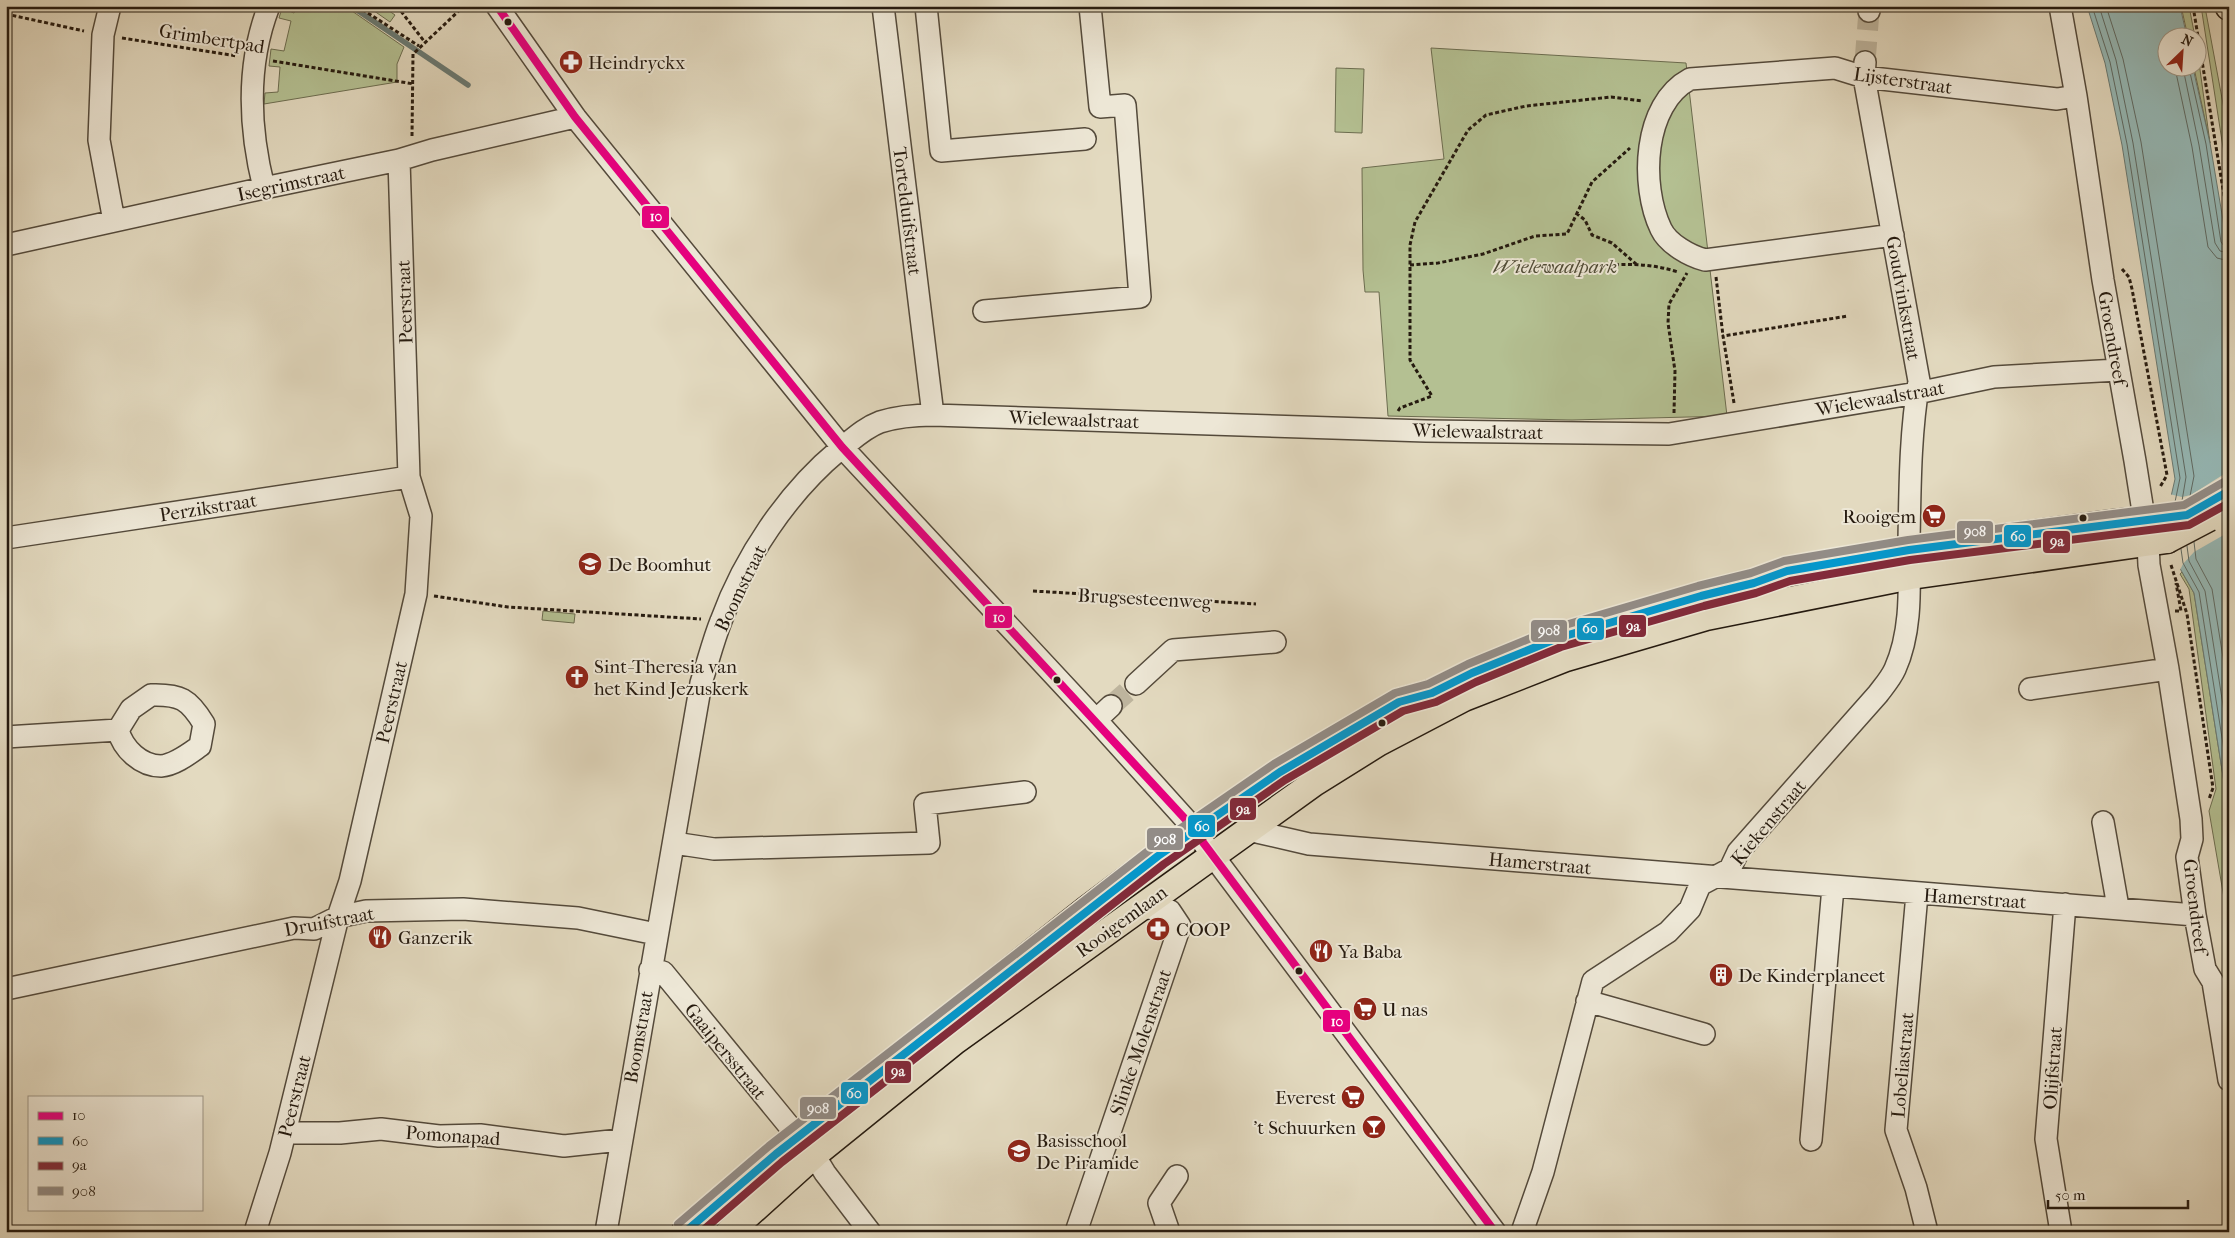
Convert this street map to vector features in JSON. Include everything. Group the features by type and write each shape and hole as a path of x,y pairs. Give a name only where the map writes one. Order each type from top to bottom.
{"main road":[{"name":"Rooigemlaan","path":"729,1232 806,1146 1086,910 1194,831 1280,772 1399,702 1432,693 1472,673 1558,638 1701,596 1754,583 1787,571 1909,550 2156,530 2187,515 2229,490"},
{"name":"Rooigemlaan","path":"684,1232 776,1154 806,1146 1314,783 1378,743 1464,698 1566,658 1706,617 2156,530 2229,507"}],"street":[{"path":"110,6 103,35 99,140 114,221"},
{"path":"264,188 255,152 252,119 256,58 269,6"},
{"path":"497,6 575,116 842,447 1104,713 1194,831 1485,1229"},
{"name":"Tortelduifstraat","path":"883,6 933,415"},
{"path":"926,6 941,151 1085,139"},
{"path":"984,311 1140,298 1125,105 1100,107 1090,6"},
{"name":"Groendreef","path":"2060,6 2076,96 2118,370 2156,530 2149,565 2168,670 2191,819 2192,839 2187,857 2205,969 2213,982 2229,1080"},
{"name":"Lijsterstraat","path":"1664,104 1678,86 1690,79 1835,68 1865,70 2057,99 2076,96"},
{"name":"Goudvinkstraat","path":"1865,70 1919,381 1914,406 1909,550"},
{"path":"1664,104 1650,146 1651,194 1662,231 1674,243 1691,266 1705,260 1730,256 1893,235"},
{"name":"Isegrimstraat","path":"6,245 405,159 575,116"},
{"name":"Peerstraat","path":"255,1232 284,1133 338,917 350,881 416,594 421,516 409,477 405,159"},
{"name":"Wielewaalstraat","path":"842,447 860,433 880,422 909,416 933,415 1426,431 1672,434 1917,393 1994,377 2118,370"},
{"name":"Boomstraat","path":"606,1232 620,1140 701,683 721,620 746,567 773,524 809,480 842,447"},
{"name":"Perzikstraat","path":"6,538 409,477"},
{"path":"1909,550 1911,576"},
{"name":"Kiekenstraat","path":"1522,1232 1543,1172 1593,981 1668,932 1690,909 1700,885 1730,869 1738,852 1878,694 1895,670 1903,644 1911,576"},
{"path":"1136,684 1173,650 1274,642"},
{"path":"2030,689 2168,670"},
{"path":"6,737 118,730"},
{"path":"674,843 714,850 929,843 925,804 1025,792"},
{"path":"2103,822 2118,907"},
{"name":"Hamerstraat","path":"1248,830 1309,844 1917,894 2118,907 2195,915"},
{"path":"1811,1140 1833,886"},
{"name":"Lobeliastraat","path":"1917,894 1896,1130 1916,1188 1928,1232"},
{"name":"Olijfstraat","path":"2061,1232 2046,1139 2064,904"},
{"name":"Slinke Molenstraat","path":"1076,1232 1180,926 1170,911 1141,907"},
{"name":"Druifstraat","path":"6,989 294,928 314,928 338,917 366,911 463,909 578,918 656,934"},
{"name":"Gaaipersstraat","path":"650,970 663,972 806,1146 870,1232"},
{"path":"1587,1001 1704,1034"},
{"name":"Pomonapad","path":"284,1133 340,1133 381,1129 439,1136 480,1134 564,1146 620,1140"},
{"path":"1169,1232 1160,1203 1177,1176"}],"path":[{"path":"357,6 419,46"},
{"path":"397,6 424,42"},
{"path":"405,159 414,84 412,54 464,6"},
{"path":"2193,6 2229,226"},
{"name":"Grimbertpad","path":"6,14 103,35 414,84"},
{"path":"1432,396 1410,360 1410,245 1415,222 1468,130 1486,114 1526,106 1611,97 1664,104"},
{"path":"1410,265 1438,263 1483,254 1535,236 1567,234 1592,182 1611,163"},
{"path":"1576,213 1585,220 1592,235 1612,243 1637,265"},
{"path":"1730,256 1714,280 1737,422"},
{"path":"1602,266 1624,264 1662,267 1691,266"},
{"path":"1672,434 1676,404 1675,371 1668,323 1669,304 1691,266"},
{"path":"1723,336 1848,316"},
{"name":"Brugsesteenweg","path":"1034,591 1256,604"},
{"path":"416,594 508,607 721,620"}],"green space":[{"path":"298,6 356,6 352,11 404,47 397,64 397,82 264,104 265,93 278,92 280,67 269,66 271,49 284,51 291,21 279,18 282,8 294,13"},
{"path":"367,6 382,6 395,15 390,22"},
{"path":"2181,6 2189,6 2193,28 2186,28"},
{"path":"2201,6 2205,7 2229,136 2229,186 2208,51 2208,28 2204,28"},
{"name":"Wielewaalpark","path":"1431,48 1686,63 1727,416 1572,420 1388,416 1379,292 1365,292 1362,168 1444,159"},
{"path":"1336,68 1364,69 1362,133 1335,132"},
{"path":"2196,78 2201,78 2210,143"},
{"path":"2182,572 2194,593 2229,814 2229,927 2209,811 2216,789 2189,589 2180,574"},
{"path":"543,611 575,614 574,623 542,620"},
{"path":"770,1169 774,1176 714,1232 697,1232"}],"water":[{"path":"2087,6 2180,6 2185,28 2158,28 2158,78 2195,78 2210,143 2229,256 2229,814 2194,593 2178,565 2170,501 2175,479 2122,145 2105,63"}],"pier":[{"path":"2229,471 2229,532 2194,552 2183,564 2179,572 2175,565 2168,501 2169,494 2182,497 2191,495"}],"waterway":[{"path":"351,6 468,85"}],"tunnel":[{"path":"1865,62 1869,11"},
{"path":"1111,706 1136,684"}],"transit line":[{"name":"10","path":"497,6 575,117 842,447 1187,821 1495,1232"},
{"name":"908","path":"678,1224 769,1146 1152,848 1274,764 1395,693 1428,684 1468,664 1555,628 1698,586 1751,573 1784,561 1908,540 2184,505 2224,482"},
{"name":"60","path":"685,1232 776,1154 1158,856 1280,772 1399,702 1432,693 1472,673 1558,638 1701,596 1754,583 1787,571 1909,550 2187,515 2229,491"},
{"name":"9a","path":"701,1232 782,1162 1164,864 1285,780 1403,711 1436,702 1476,682 1561,647 1756,593 1790,581 1910,560 2189,525 2229,503"}],"place":[{"name":"Heindryckx","path":"571,62"},
{"name":"Rooigem","path":"1934,516"},
{"name":"De Boomhut","path":"590,564"},
{"name":"Sint-Theresia van het Kind Jezuskerk","path":"577,677"},
{"name":"COOP","path":"1158,929"},
{"name":"Ganzerik","path":"380,937"},
{"name":"Ya Baba","path":"1321,951"},
{"name":"De Kinderplaneet","path":"1721,975"},
{"name":"U nas","path":"1365,1009"},
{"name":"Everest","path":"1353,1097"},
{"name":"'t Schuurken","path":"1374,1127"},
{"name":"Basisschool De Piramide","path":"1019,1151"}]}
